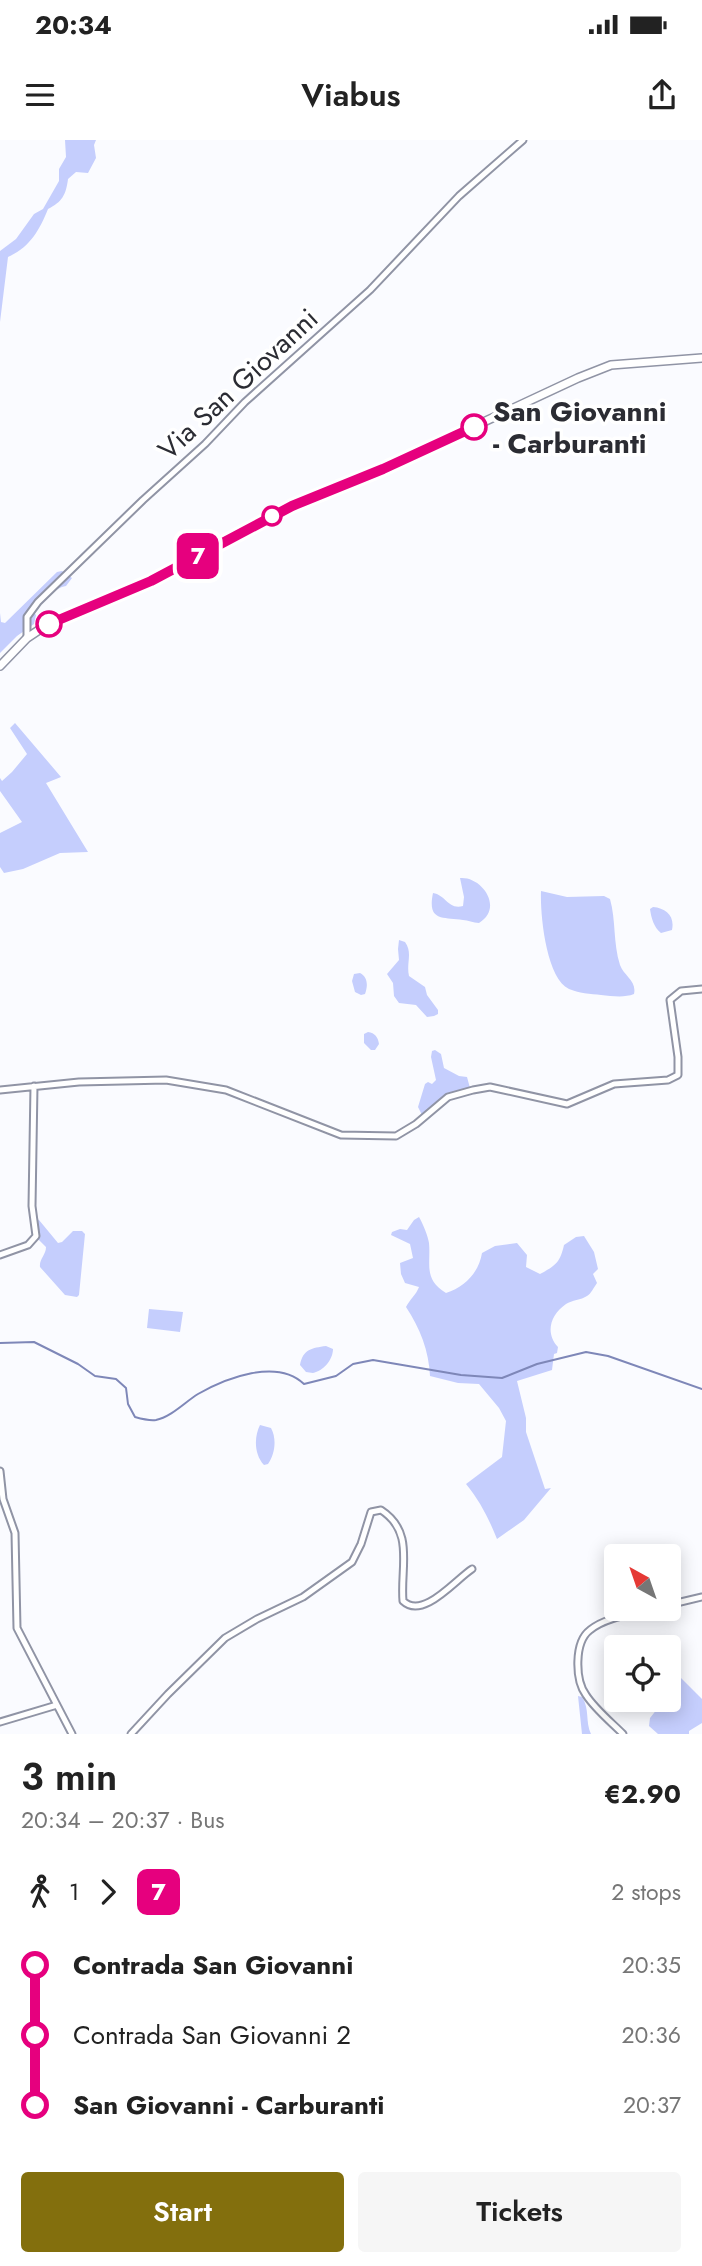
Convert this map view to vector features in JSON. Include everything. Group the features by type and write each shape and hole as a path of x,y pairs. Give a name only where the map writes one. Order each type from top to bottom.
{"main road":[{"path":"0,666 27,638 68,615 151,581 292,506 383,469 578,378 611,365 702,358"}],"street":[{"name":"Via San Giovanni","path":"27,638 26,617 38,602 143,500 168,480 245,402 370,290 459,196 523,140"},
{"path":"0,1090 79,1082 166,1080 226,1090 341,1135 396,1136 416,1124 448,1097 473,1090 490,1087 567,1104 614,1084 668,1080 678,1075 670,1000 681,991 702,989"},
{"path":"0,1255 28,1245 36,1236 32,1206 34,1086"},
{"path":"0,1471 3,1499 15,1533 17,1628 72,1734"},
{"path":"131,1734 168,1693 225,1639 257,1619 303,1597 352,1562 371,1512 381,1510 393,1518 402,1535 402,1591 403,1601 408,1606 417,1608 439,1596 472,1569"},
{"path":"681,1602 702,1597"},
{"path":"607,1621 588,1630 580,1643 578,1658 581,1686 586,1696 624,1734"},
{"path":"0,1722 57,1705"}],"shaded area":[{"path":"65,140 96,140 96,158 88,173 76,172 68,179 62,197 48,209 33,238 8,257 0,322 0,251 16,239 34,214 43,209 59,181 59,169 66,157"},
{"path":"62,571 72,578 66,586 38,598 30,608 36,615 34,624 0,653 0,613 1,622 5,623 57,572"},
{"path":"15,723 61,777 46,783 88,852 60,853 23,869 4,873 0,867 0,833 22,822 0,791 0,778 2,781 27,754 10,728"},
{"path":"460,878 476,882 487,894 490,909 479,923 443,918 432,909 433,893 454,906 463,906"},
{"path":"541,891 567,897 604,896 610,899 620,965 634,986 634,994 618,996 585,993 569,989 561,983 546,944"},
{"path":"653,907 668,914 672,921 672,930 661,933 659,931 651,915 650,909"},
{"path":"399,940 405,942 409,950 409,976 425,987 427,995 438,1010 438,1014 434,1016 427,1017 416,1005 399,1003 394,996 393,983 387,974 399,960"},
{"path":"360,973 365,977 367,985 365,994 361,995 355,992 352,981 354,974"},
{"path":"368,1032 378,1039 379,1044 375,1050 371,1050 364,1043 364,1034"},
{"path":"432,1051 441,1054 444,1068 467,1077 470,1088 446,1096 422,1115 418,1107 425,1084 432,1084 436,1080 431,1057"},
{"path":"419,1217 428,1240 431,1277 446,1293 470,1278 482,1253 495,1246 517,1243 527,1255 526,1267 540,1274 556,1263 564,1245 576,1237 584,1236 594,1252 598,1269 593,1274 597,1283 588,1295 561,1308 551,1324 552,1336 558,1347 557,1353 554,1354 552,1370 517,1381 526,1418 526,1432 545,1489 551,1488 524,1520 497,1539 484,1510 466,1484 502,1457 506,1421 479,1384 458,1383 430,1376 423,1340 406,1307 419,1287 405,1283 401,1274 400,1263 413,1258 410,1244 391,1235 400,1229 407,1230"},
{"path":"35,1218 58,1243 73,1231 82,1231 85,1234 77,1297 65,1295 40,1267 46,1247 37,1238"},
{"path":"149,1309 183,1312 180,1332 147,1328"},
{"path":"326,1346 333,1349 327,1364 317,1372 306,1372 300,1365 306,1352"},
{"path":"260,1425 271,1428 275,1442 270,1460 264,1465 258,1456 256,1445"},
{"path":"681,1678 702,1699 702,1723 689,1731 689,1734 658,1734 649,1726 650,1718 655,1712 681,1712"},
{"path":"578,1696 582,1697 584,1702 591,1734 582,1734"}],"waterway":[{"path":"0,1343 34,1342 78,1364 95,1376 116,1379 126,1388 128,1404 135,1417 151,1420 167,1416 198,1394 223,1382 251,1373 280,1372 293,1376 304,1384 336,1376 353,1364 373,1360 461,1375 502,1378 537,1364 586,1352 608,1356 702,1389"}],"bus line":[{"name":"7","path":"49,624 151,581 292,506 383,469 474,427"}],"place":[{"name":"San Giovanni - Carburanti","path":"474,427"}]}
